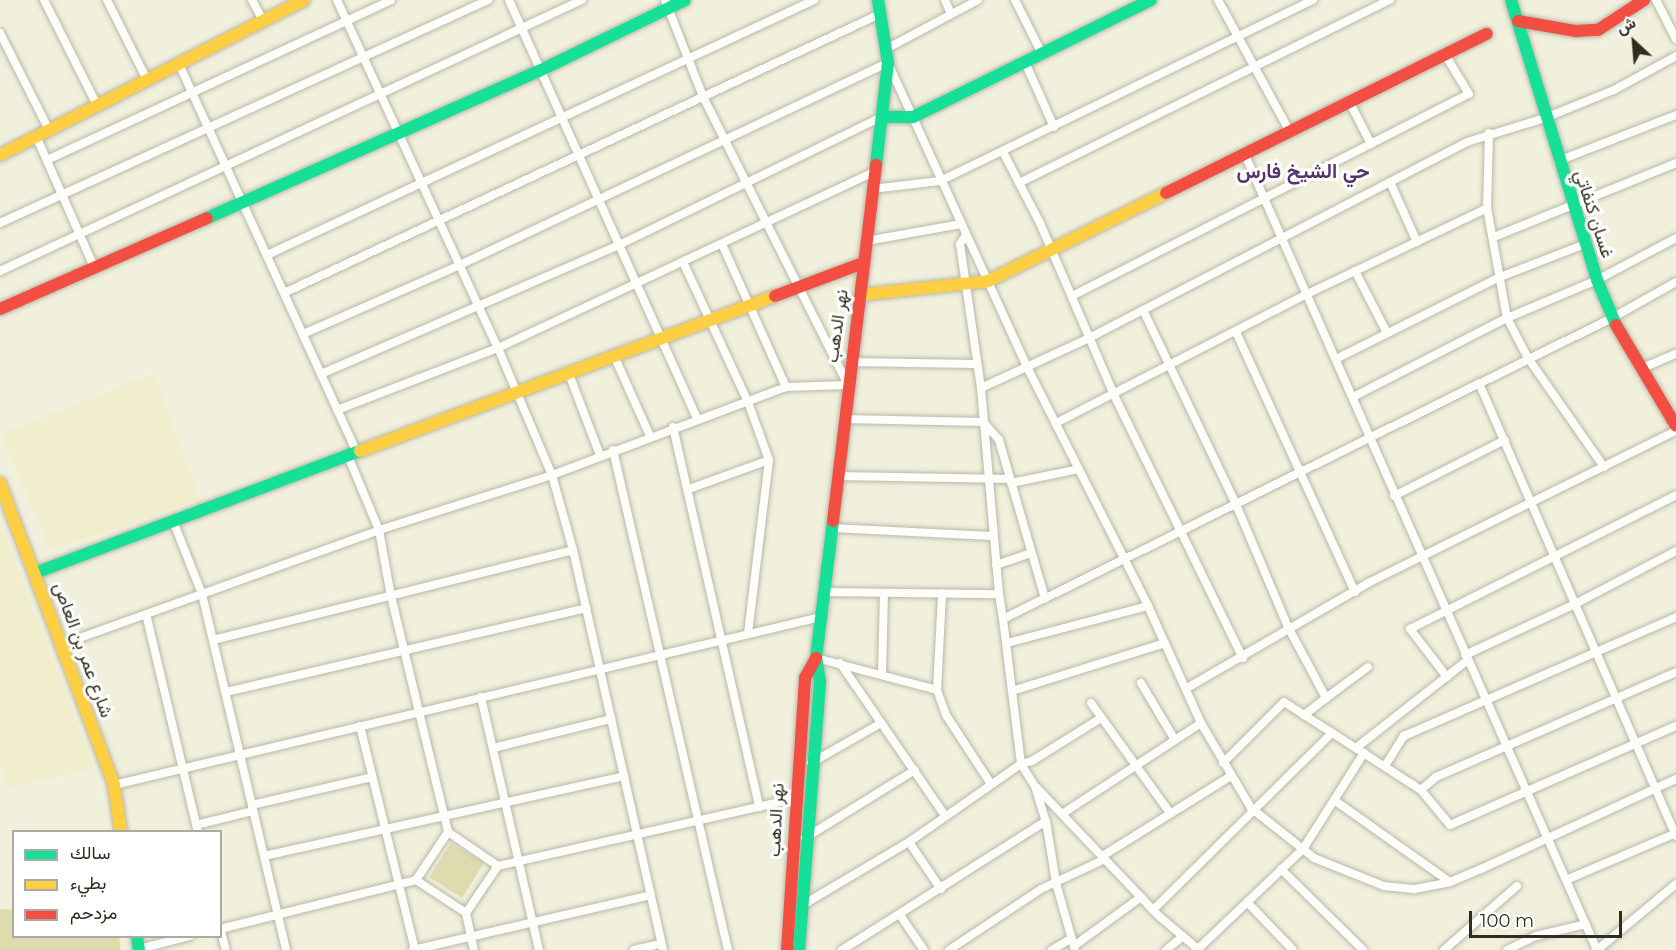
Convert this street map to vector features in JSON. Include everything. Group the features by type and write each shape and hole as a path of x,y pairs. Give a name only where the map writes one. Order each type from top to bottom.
{"street":[{"path":"44,0 97,105"},
{"path":"107,0 147,80"},
{"path":"252,0 263,21"},
{"path":"0,155 304,0"},
{"path":"337,0 480,308 552,475 573,550 662,947 634,950"},
{"path":"47,159 391,0"},
{"path":"0,223 488,0"},
{"path":"509,0 539,71 639,284 697,418"},
{"path":"0,271 582,0"},
{"path":"0,309 241,200 400,134 539,71 667,4 685,0"},
{"path":"267,255 423,184 687,56 814,0"},
{"name":"نهر الدهب","path":"799,950 805,838 820,682 816,658 850,362 888,63 888,48 878,0"},
{"path":"945,0 951,14"},
{"path":"888,48 978,0"},
{"path":"1015,0 1042,54"},
{"path":"321,374 480,308 619,245 748,185 882,117 913,117 1042,54 1130,4 1151,0"},
{"path":"1218,0 1290,132"},
{"path":"872,189 940,180 1003,152 1313,0"},
{"path":"1019,183 1390,0"},
{"name":"غسان كنفاتي","path":"1511,0 1558,161 1597,280 1612,318 1640,369 1675,424"},
{"path":"1518,21 1576,31 1598,30 1644,0"},
{"path":"1656,0 1676,39"},
{"path":"63,644 380,530 552,475 673,427 786,387 848,384 704,99 667,4"},
{"path":"284,293 704,99 882,13"},
{"path":"0,33 49,130"},
{"path":"860,295 988,281 1446,56 1486,34"},
{"path":"1072,296 1468,94 1446,56"},
{"path":"981,388 1028,369 1489,133 1545,118 1614,90 1676,56"},
{"path":"1025,62 1054,127"},
{"path":"303,334 599,201 888,63 1028,369 1148,606 1201,723 1223,764 1255,810 1314,858 1384,886 1415,889 1450,882 1676,779"},
{"path":"179,64 337,410 380,530 391,596 448,832 498,866"},
{"path":"1350,103 1371,144"},
{"path":"1558,161 1676,115"},
{"path":"1489,133 1487,208 1508,318 1528,358 1604,467"},
{"path":"36,136 94,267"},
{"path":"1003,152 1052,249 1114,395 1243,658"},
{"path":"1245,155 1305,295 1370,435 1421,558 1597,950 1676,884"},
{"path":"1494,237 1676,163"},
{"path":"337,410 498,348 639,284 874,171"},
{"path":"1390,182 1417,242"},
{"path":"1056,423 1305,295 1487,208"},
{"path":"866,241 961,225"},
{"path":"966,234 960,244 964,283 975,364 981,388 992,536 1021,764 1035,786 1153,910 1199,950 1303,849 1334,800 1360,750 1447,677 1466,658 1676,551"},
{"path":"1353,397 1508,318 1597,280 1676,238"},
{"path":"722,244 786,387"},
{"path":"1336,358 1500,277 1585,244"},
{"path":"683,262 748,402 769,460 748,634"},
{"path":"35,573 615,358 863,263"},
{"path":"1355,271 1387,333"},
{"path":"1003,619 1300,469 1612,318 1676,282"},
{"path":"1143,310 1235,502 1288,627 1326,698"},
{"path":"1236,332 1355,592"},
{"path":"1640,369 1676,354"},
{"path":"615,358 650,436"},
{"path":"850,362 975,364"},
{"path":"569,374 600,455"},
{"path":"1479,383 1533,502 1596,654 1676,834 1566,880"},
{"path":"844,419 983,422 999,440 1045,598"},
{"path":"1186,688 1243,658 1288,627 1604,467 1675,424"},
{"path":"673,427 759,807"},
{"path":"1394,496 1505,440"},
{"path":"613,450 728,950"},
{"path":"688,489 769,460"},
{"path":"838,476 1011,481 1079,469"},
{"name":"شارع عمر بن العاص","path":"0,483 63,644 114,785 121,830"},
{"path":"1447,677 1410,629 1676,495"},
{"path":"173,521 202,594 286,950"},
{"path":"832,528 992,536"},
{"path":"213,640 573,550"},
{"path":"996,565 1031,553"},
{"path":"824,592 999,594"},
{"path":"882,674 884,593"},
{"path":"942,593 937,690 946,715 991,784"},
{"path":"1007,644 1148,606"},
{"path":"226,692 586,608"},
{"path":"146,614 197,828 253,808 372,777"},
{"path":"1385,766 1404,736 1487,703 1676,617"},
{"path":"114,785 821,618"},
{"path":"1012,691 1166,643"},
{"path":"816,658 937,690"},
{"name":"نهر الدهب","path":"787,950 794,799 805,678 816,658"},
{"path":"840,663 945,816"},
{"path":"1304,715 1368,667"},
{"path":"1421,790 1436,777 1676,672"},
{"path":"1141,683 1175,740"},
{"path":"481,697 539,950"},
{"path":"1223,764 1284,702 1421,790 1450,825 1676,726"},
{"path":"1091,704 1170,813"},
{"path":"801,906 909,842 1021,764 1032,761 1101,718"},
{"path":"493,748 611,719"},
{"path":"811,763 881,723"},
{"path":"1062,813 1201,723"},
{"path":"360,726 415,950 651,895"},
{"path":"1153,910 1332,733"},
{"path":"805,838 915,770"},
{"path":"264,856 624,776"},
{"path":"949,950 1056,883 1104,857 1231,776"},
{"path":"1035,786 1046,821 1056,883 1074,944"},
{"path":"466,914 498,866 794,799"},
{"path":"1334,800 1450,882"},
{"path":"842,950 1046,821"},
{"path":"222,928 416,880 448,832"},
{"path":"909,842 941,889"},
{"path":"1281,869 1363,950"},
{"path":"416,880 466,914 474,950"},
{"path":"1444,950 1517,886"},
{"path":"1052,950 1074,944 1141,897"},
{"path":"1247,902 1293,950"},
{"path":"900,915 924,950"},
{"path":"1507,950 1536,936 1586,924"},
{"path":"222,932 226,950"},
{"path":"1166,950 1183,936"},
{"path":"139,950 183,938"}],"shaded area":[{"path":"154,374 200,499 50,551 2,434"},
{"path":"0,523 94,769 6,788 0,761"},
{"path":"451,843 484,863 462,898 429,877"},
{"path":"0,909 12,910 12,938 119,938 121,950 0,950"}],"traffic: fast":[{"path":"207,218 539,71 685,0"},
{"path":"876,165 888,63 878,0"},
{"path":"882,117 913,117 1151,0"},
{"path":"1511,0 1597,280 1616,325"},
{"path":"35,573 360,451"},
{"path":"799,950 820,682 816,658 833,521"},
{"path":"137,938 139,950"}],"traffic: slow":[{"path":"0,155 304,0"},
{"path":"860,295 988,281 1166,193"},
{"path":"360,451 775,296"},
{"path":"0,483 114,785 121,830"}],"traffic: jam":[{"path":"1518,21 1576,31 1598,30 1644,0"},
{"path":"1166,193 1487,34"},
{"path":"833,521 876,165"},
{"path":"0,309 207,218"},
{"path":"775,296 863,263"},
{"path":"1616,325 1676,426"},
{"path":"787,950 805,678 816,658"}],"district":[{"name":"حي الشيخ فارس","path":"1303,171"}]}
